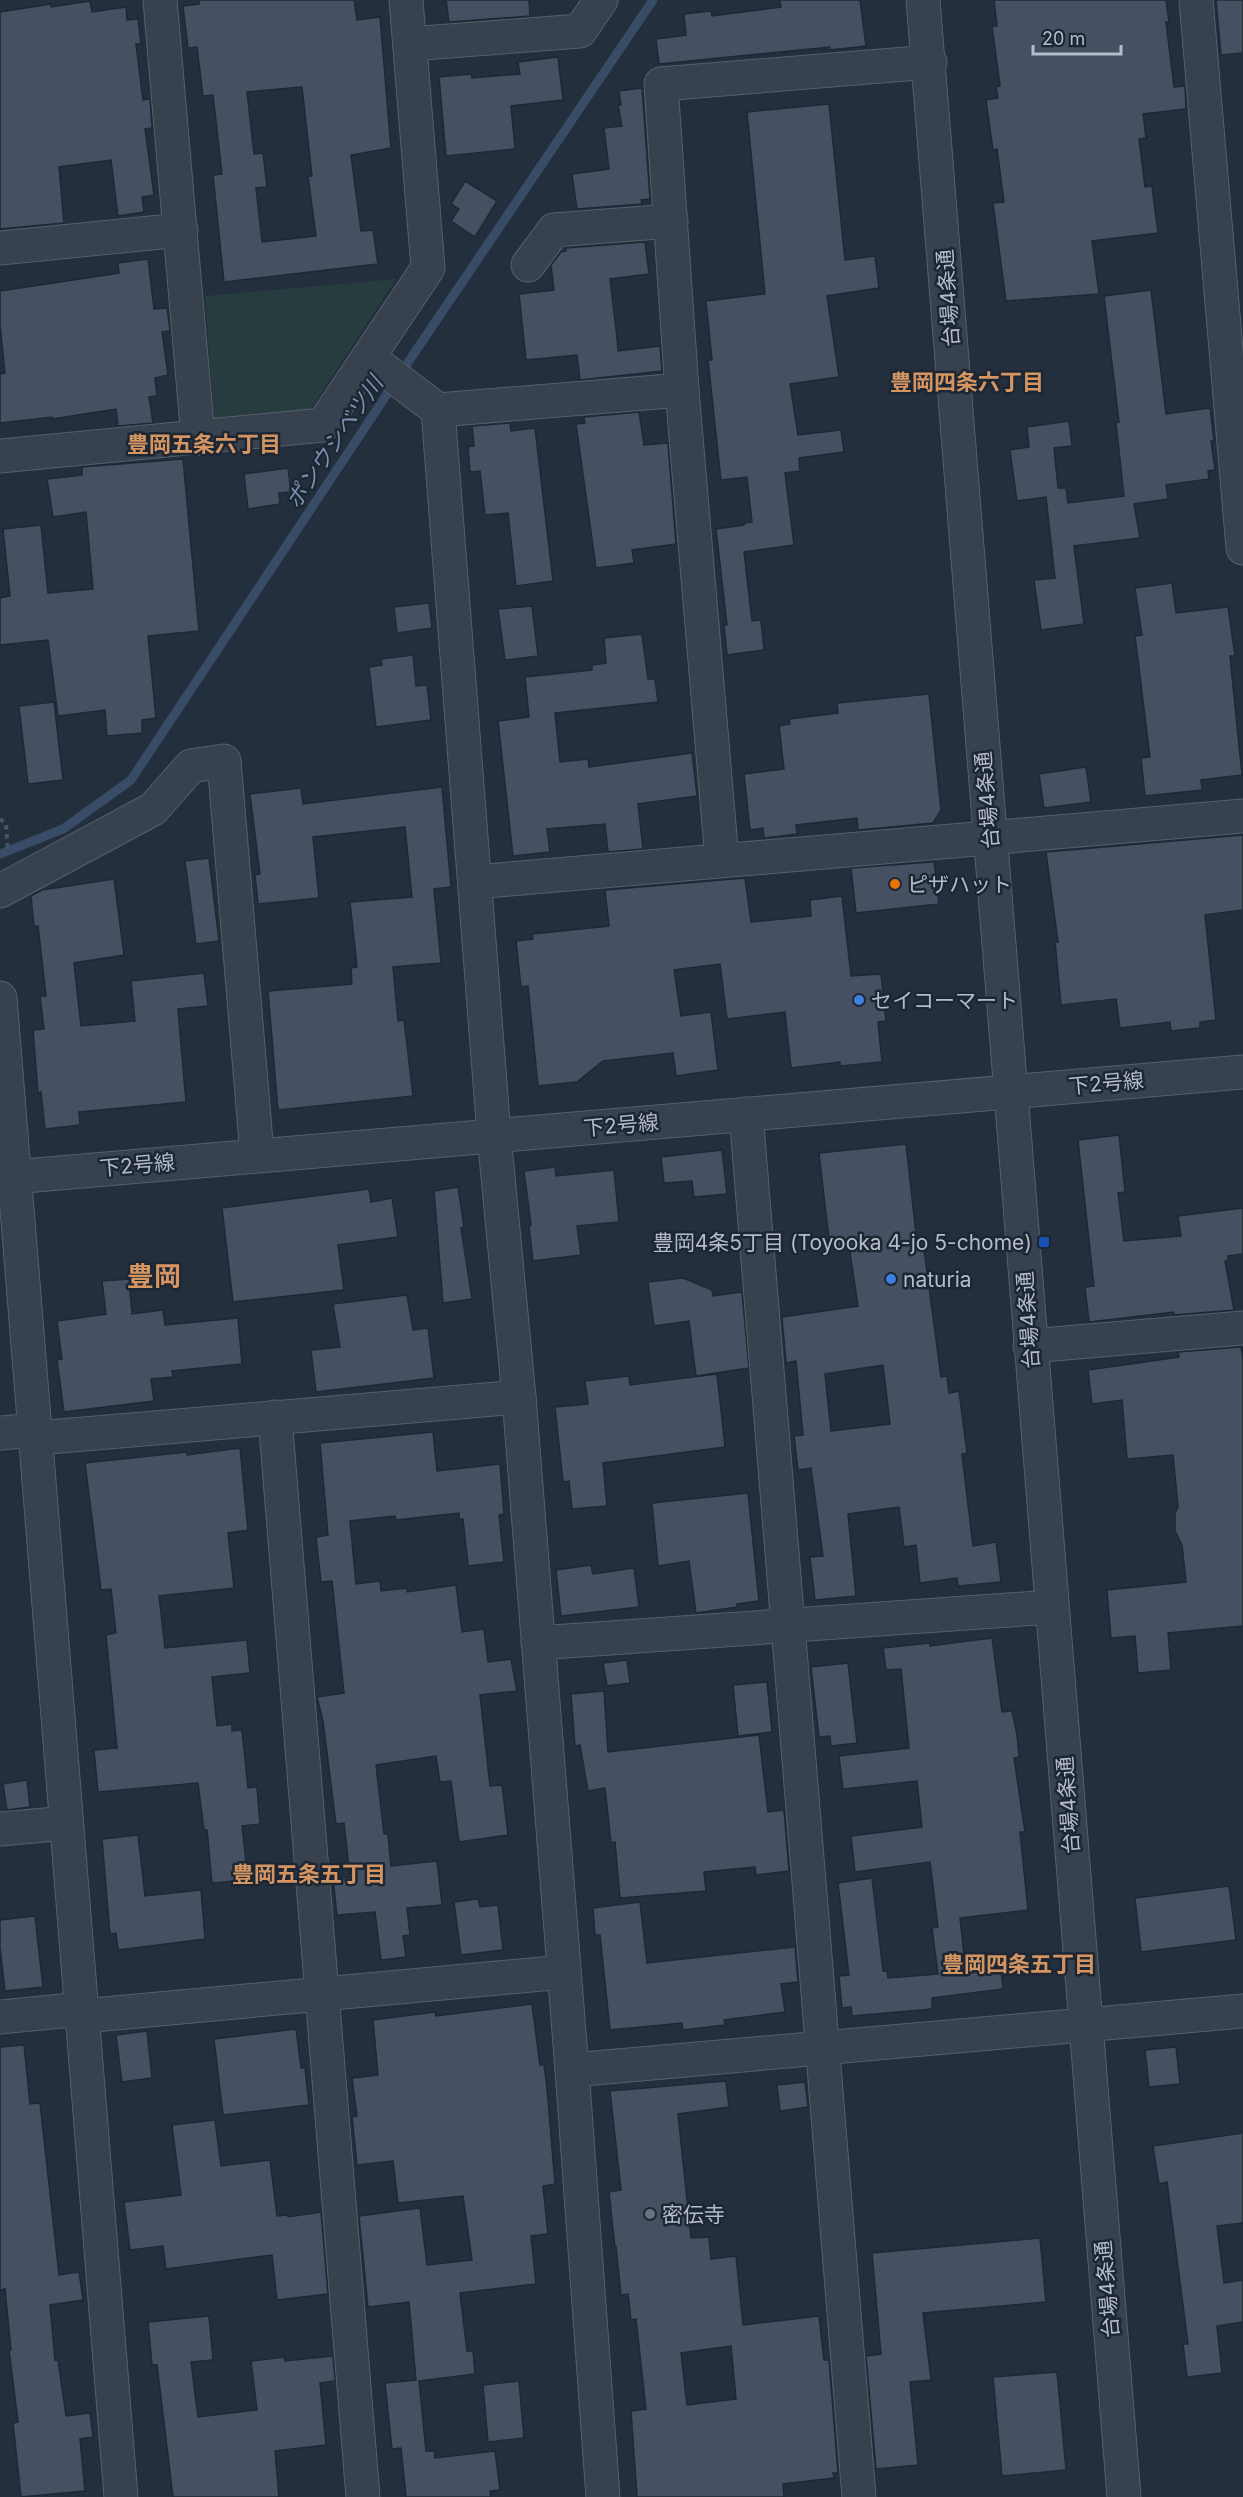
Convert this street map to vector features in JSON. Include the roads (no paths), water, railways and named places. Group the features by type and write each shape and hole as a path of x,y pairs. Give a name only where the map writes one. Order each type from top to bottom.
{"street":[{"path":"160,0 198,438"},
{"path":"0,456 323,425 377,364 428,268 406,0"},
{"path":"410,44 580,31 601,0"},
{"name":"台場4条通","path":"923,0 930,62 1030,1346 1124,2497"},
{"path":"1196,0 1231,260 1243,548"},
{"path":"722,860 682,390 661,84 930,62"},
{"path":"528,265 554,230 671,221"},
{"path":"0,248 180,230"},
{"path":"377,364 429,404 682,390"},
{"path":"429,404 475,882 494,1135 519,1397 603,2497"},
{"path":"0,891 153,809 190,766 224,760 256,1154"},
{"path":"475,882 1243,816"},
{"path":"0,998 8,1177 36,1434 121,2497"},
{"name":"下2号線","path":"8,1177 256,1154 1243,1072"},
{"path":"746,1114 790,1623 821,2048 859,2497"},
{"path":"1030,1346 1243,1328"},
{"path":"0,1433 36,1434 519,1397"},
{"path":"275,1417 363,2497"},
{"path":"538,1643 790,1623 1052,1606"},
{"path":"0,1829 66,1823"},
{"path":"0,2017 323,1995 564,1972"},
{"path":"572,2070 1243,2011"}],"waterway":[{"name":"ポンウシベツ川","path":"0,854 63,829 131,780 417,349 653,0"}],"place":[{"name":"ピザハット","path":"895,884"},
{"name":"セイコーマート","path":"859,1000"},
{"name":"豊岡4条5丁目 (Toyooka 4-jo 5-chome)","path":"1044,1242"},
{"name":"naturia","path":"891,1279"},
{"name":"密伝寺","path":"650,2214"}],"district":[{"name":"豊岡四条六丁目","path":"967,382"},
{"name":"豊岡五条六丁目","path":"204,444"},
{"name":"豊岡","path":"154,1276"},
{"name":"豊岡五条五丁目","path":"309,1874"},
{"name":"豊岡四条五丁目","path":"1019,1964"}]}
